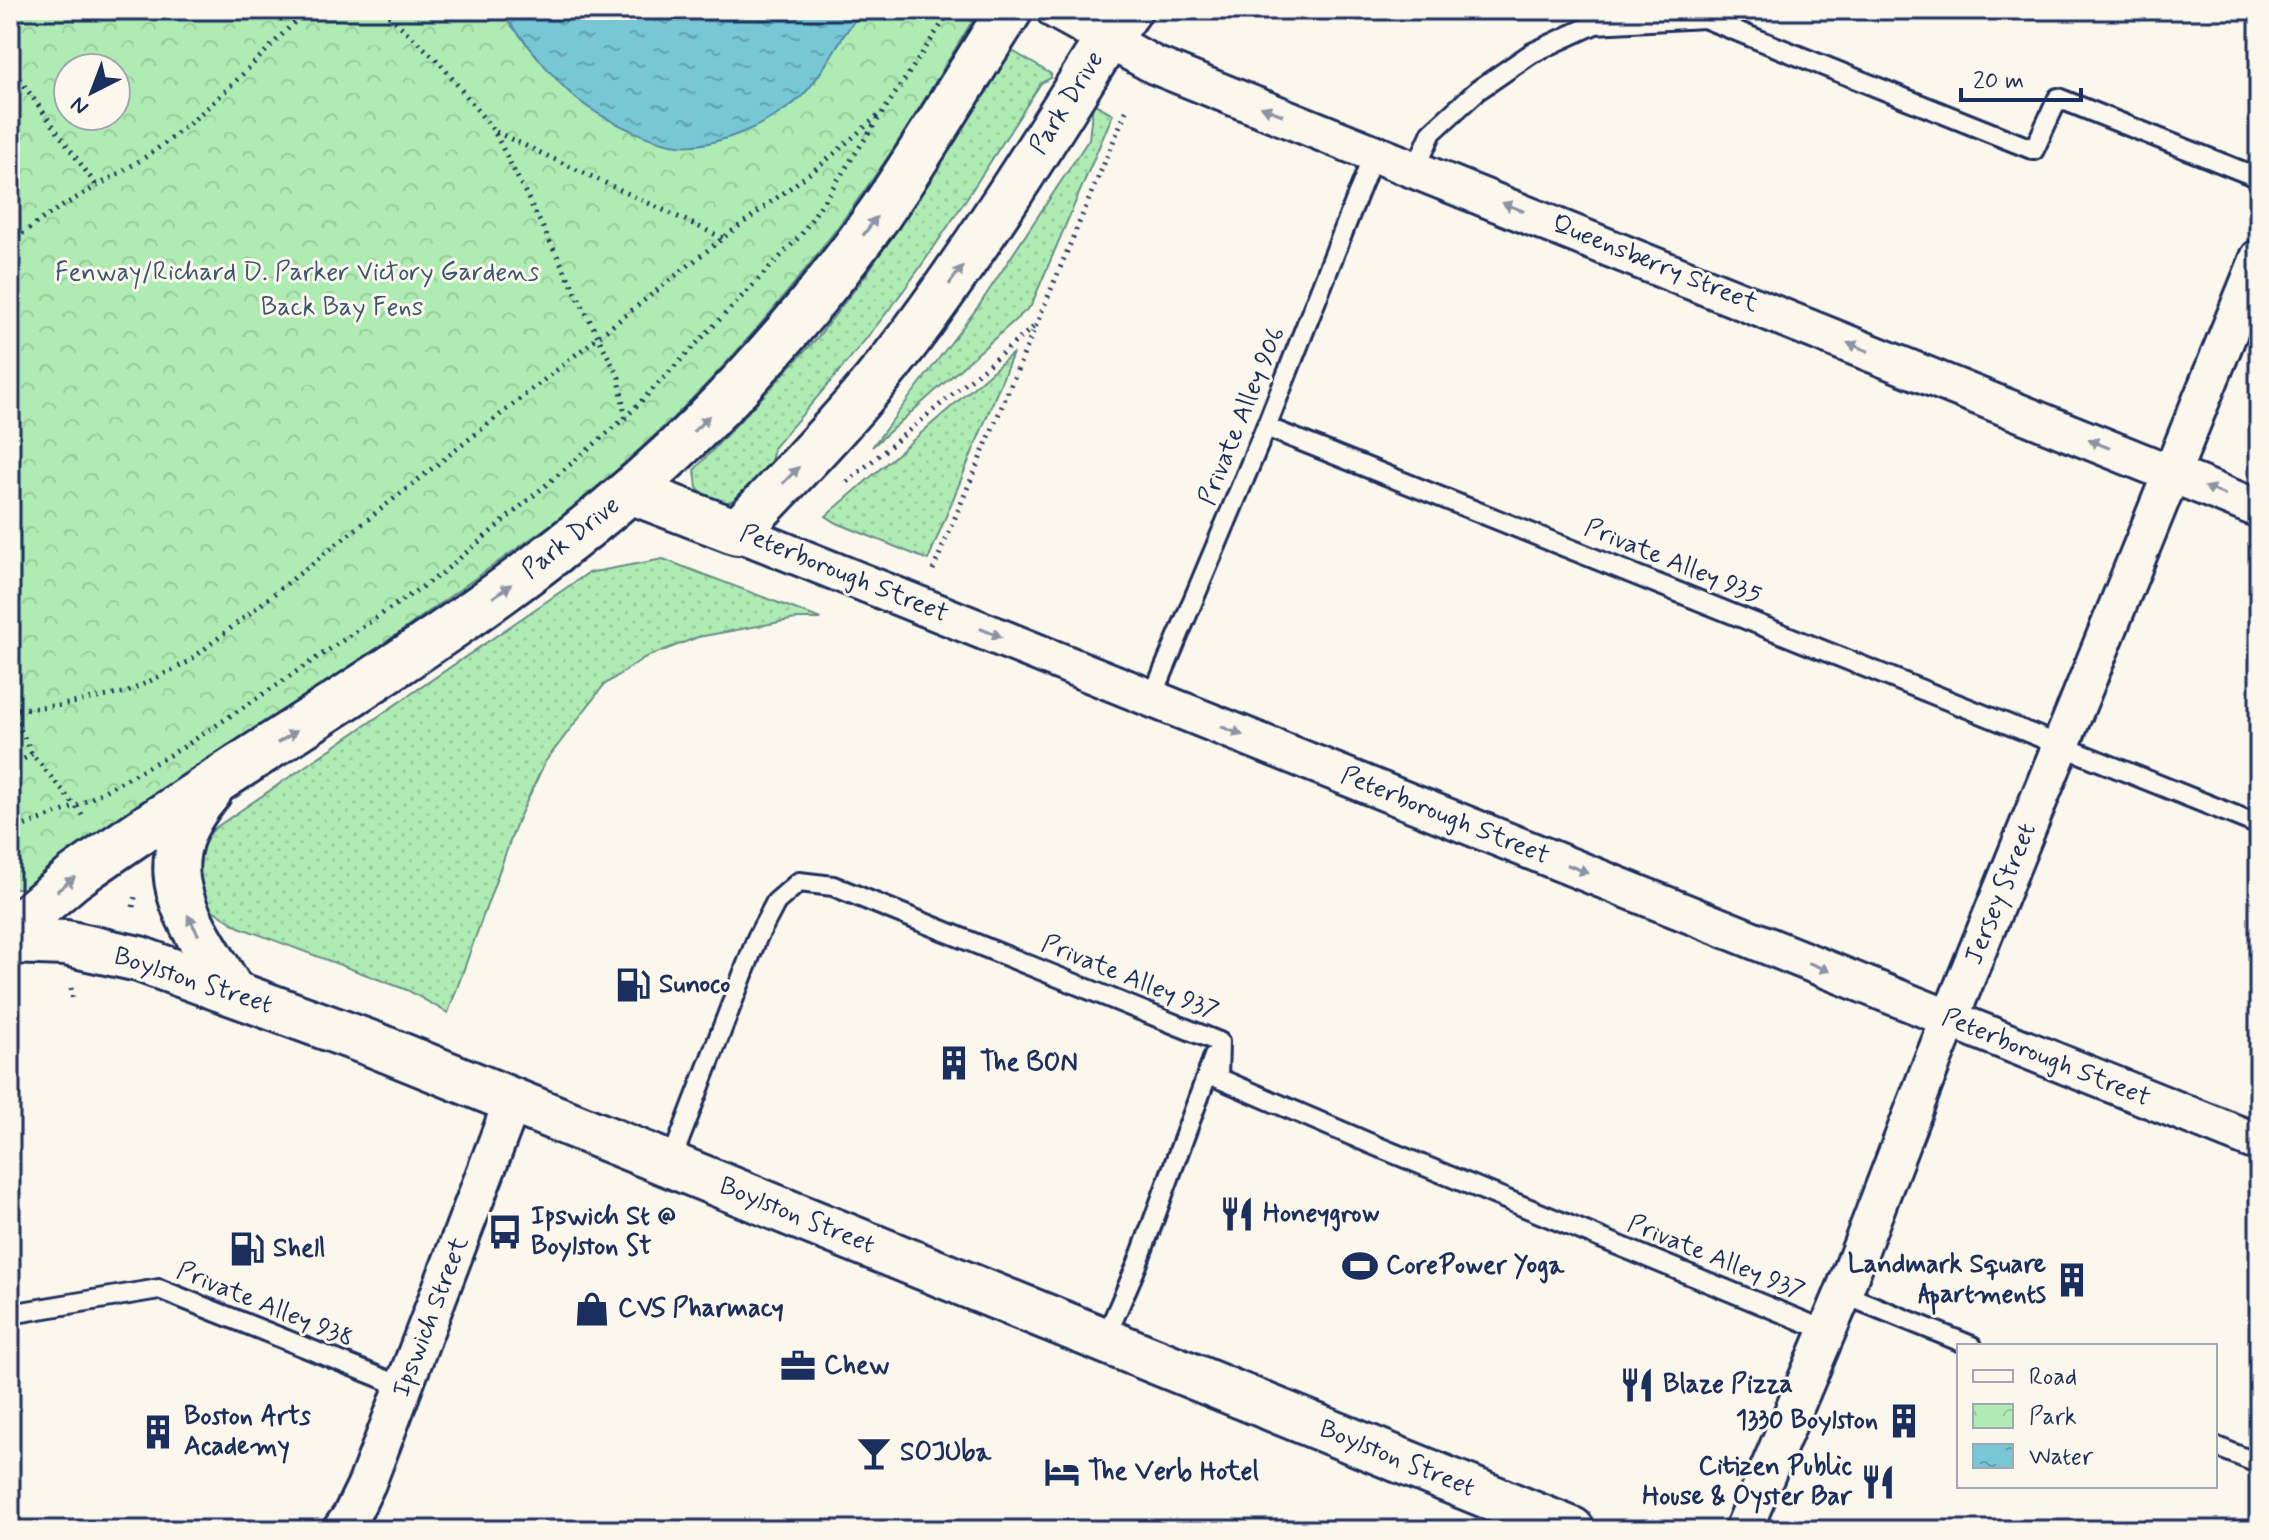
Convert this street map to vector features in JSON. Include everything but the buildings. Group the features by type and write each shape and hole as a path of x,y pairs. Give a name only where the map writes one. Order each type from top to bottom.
{"main road":[{"name":"Park Drive","path":"10,940 34,911 73,878 470,613 630,491 735,390 813,302 903,179 1010,10"},
{"name":"Park Drive","path":"737,532 827,436 906,343 978,244 1118,25"},
{"name":"Peterborough Street","path":"630,491 737,532"},
{"path":"221,778 187,824 176,853 175,871 183,905 232,992"},
{"name":"Boylston Street","path":"10,940 54,942 111,952 165,967 375,1045 1572,1530"}],"street":[{"name":"Queensberry Street","path":"1055,10 1118,25 1154,65 1375,151 2259,509"},
{"name":"Jersey Street","path":"1743,1530 1843,1294 1950,1019 2259,258"},
{"name":"Peterborough Street","path":"737,532 2259,1143"},
{"name":"Ipswich Street","path":"341,1530 362,1494 513,1100"}],"lane":[{"path":"1416,168 1432,132 1478,90 1532,53 1595,24 1704,18 2034,150 2058,98 2259,178"},
{"name":"Private Alley 906","path":"1152,698 1266,427 1375,151"},
{"name":"Private Alley 935","path":"1266,427 2259,825"},
{"name":"Private Alley 937","path":"670,1164 757,938 776,902 799,882 833,886 1219,1042 1218,1078 1827,1331"},
{"path":"1104,1341 1137,1265 1219,1042"},
{"name":"Private Alley 938","path":"10,1314 159,1289 404,1387"},
{"path":"1843,1294 1967,1344"},
{"path":"2217,1447 2259,1464"}],"path":[{"path":"10,244 32,224 98,188 169,140 246,73 307,10"},
{"path":"383,10 439,62 494,131 619,378 625,418"},
{"path":"10,831 77,806 182,748 441,574 625,418 801,235 951,10"},
{"path":"10,66 98,188"},
{"path":"77,806 32,754 10,709 88,701 128,692 188,662 723,238 822,164 887,108"},
{"path":"933,571 1127,109"},
{"path":"494,131 723,238"},
{"path":"845,483 1036,324"},
{"path":"10,767 32,754"},
{"path":"71,987 73,1001"}],"green space":[{"name":"Back Bay Fens","path":"10,10 979,10 892,151 807,268 730,359 647,443 554,522 43,888 10,888"},
{"path":"1011,50 1051,74 1051,78 1041,83 941,237 890,308 773,448 770,463 759,479 731,501 721,502 708,497 697,488 695,469 817,338 868,272"},
{"path":"1093,103 1113,114 1031,306 872,447 980,304 1089,139"},
{"path":"1013,353 928,560 826,516"},
{"path":"663,559 821,619 796,619 698,637 644,658 604,685 545,762 517,822 448,1013 407,990 239,927 208,907 196,887 195,862 201,843 215,828 588,573"}],"water":[{"path":"497,10 619,10 635,17 650,18 681,10 863,10 812,85 792,105 742,132 704,144 687,145 659,141 631,130 578,100"}],"place":[{"name":"Sunoco","path":"633,985"},
{"name":"The BON","path":"954,1063"},
{"name":"Honeygrow","path":"1237,1214"},
{"name":"Ipswich St @ Boylston St","path":"505,1232"},
{"name":"Shell","path":"247,1249"},
{"name":"CorePower Yoga","path":"1360,1266"},
{"name":"Landmark Square Apartments","path":"2072,1280"},
{"name":"CVS Pharmacy","path":"592,1309"},
{"name":"Chew","path":"798,1366"},
{"name":"Blaze Pizza","path":"1637,1385"},
{"name":"1330 Boylston","path":"1904,1421"},
{"name":"Boston Arts Academy","path":"158,1432"},
{"name":"SOJUba","path":"874,1453"},
{"name":"The Verb Hotel","path":"1062,1472"},
{"name":"Citizen Public House & Oyster Bar","path":"1878,1482"}],"park label":[{"name":"Fenway/Richard D. Parker Victory Gardens","path":"297,273"}]}
